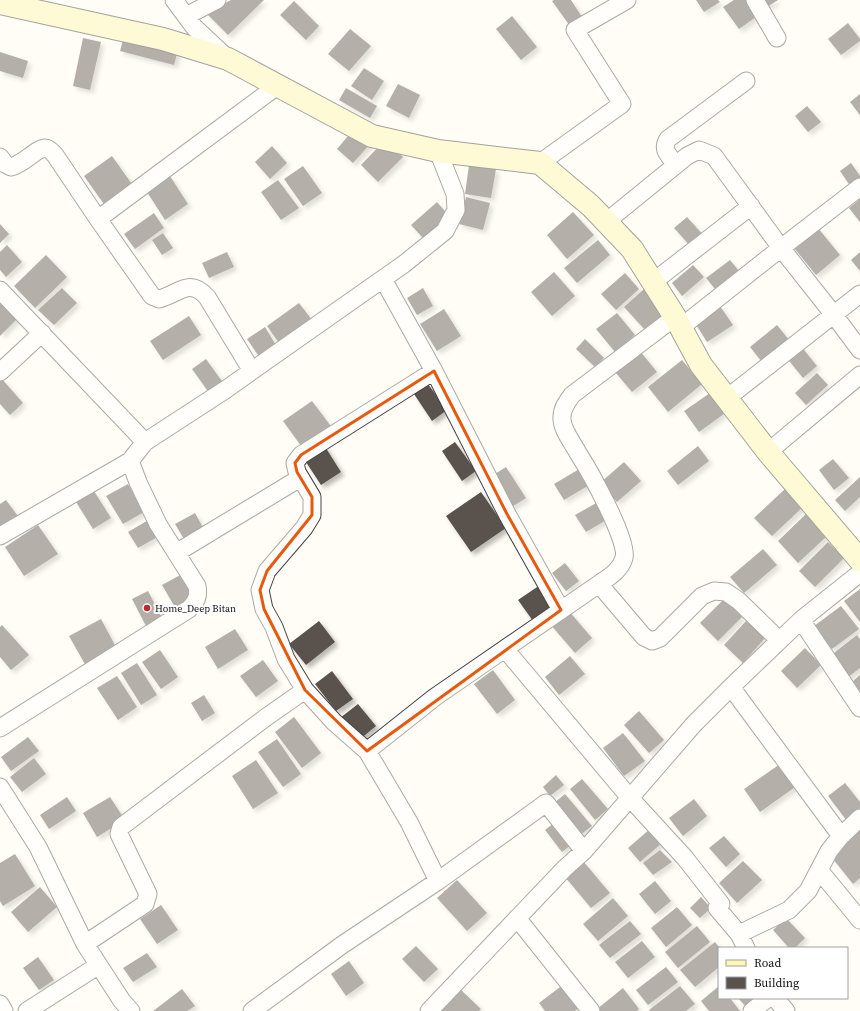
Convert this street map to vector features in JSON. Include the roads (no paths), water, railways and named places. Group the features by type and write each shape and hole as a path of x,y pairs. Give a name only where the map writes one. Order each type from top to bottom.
{"street":[{"path":"174,0 194,27 228,59"},
{"path":"186,16 216,0"},
{"path":"540,164 622,104 575,30 627,0"},
{"path":"755,0 777,38"},
{"path":"0,3 163,39 228,59 372,136 438,151 540,164 591,206 632,249 678,322 701,365 768,452 860,560"},
{"path":"676,165 665,150 665,144 668,138 746,81"},
{"path":"98,219 278,86"},
{"path":"0,157 5,164 11,167 18,166 40,150 45,148 51,150 152,296 159,299 187,287 195,287 201,290 252,371"},
{"path":"606,222 687,156 699,150 714,156 860,350"},
{"path":"0,536 130,461 145,442 225,390 383,279 445,231 456,210 455,194 438,151"},
{"path":"367,751 435,697 620,569 625,557 623,542 597,484 566,431 562,418 564,407 572,396 782,248 860,187"},
{"path":"653,282 751,206"},
{"path":"383,279 434,371 507,514 561,610"},
{"path":"0,290 145,442"},
{"path":"727,398 860,294"},
{"path":"0,372 42,333"},
{"path":"434,371 301,455 295,462 297,472 312,497 312,515 304,528 267,572 260,590 264,609 274,627 286,659 304,690 334,722 367,751 409,822 438,881"},
{"path":"768,452 860,375"},
{"path":"0,728 188,609 195,603 198,595 196,586 158,524 138,482 130,461"},
{"path":"176,553 300,478"},
{"path":"429,1011 565,868 584,852 694,724 730,687 801,620 860,573"},
{"path":"600,584 644,638 652,641 660,638 702,596 714,591 726,592 739,601 779,640"},
{"path":"801,620 860,708"},
{"path":"505,649 630,798 686,858 722,904 717,908 743,941 789,910 808,891 829,851 841,836 860,818"},
{"path":"730,687 841,836"},
{"path":"86,944 145,904 148,894 119,834 121,827 304,690"},
{"path":"0,789 38,847 86,944 122,1001 131,1011"},
{"path":"252,1011 342,945 438,881 546,803 584,852"},
{"path":"819,870 860,920"},
{"path":"517,918 591,1011"},
{"path":"27,1011 99,965"},
{"path":"752,1011 767,999"},
{"path":"776,999 786,1011"},
{"path":"0,1004 4,1011"}],"place":[{"name":"Home_Deep Bitan","path":"147,608"}]}
